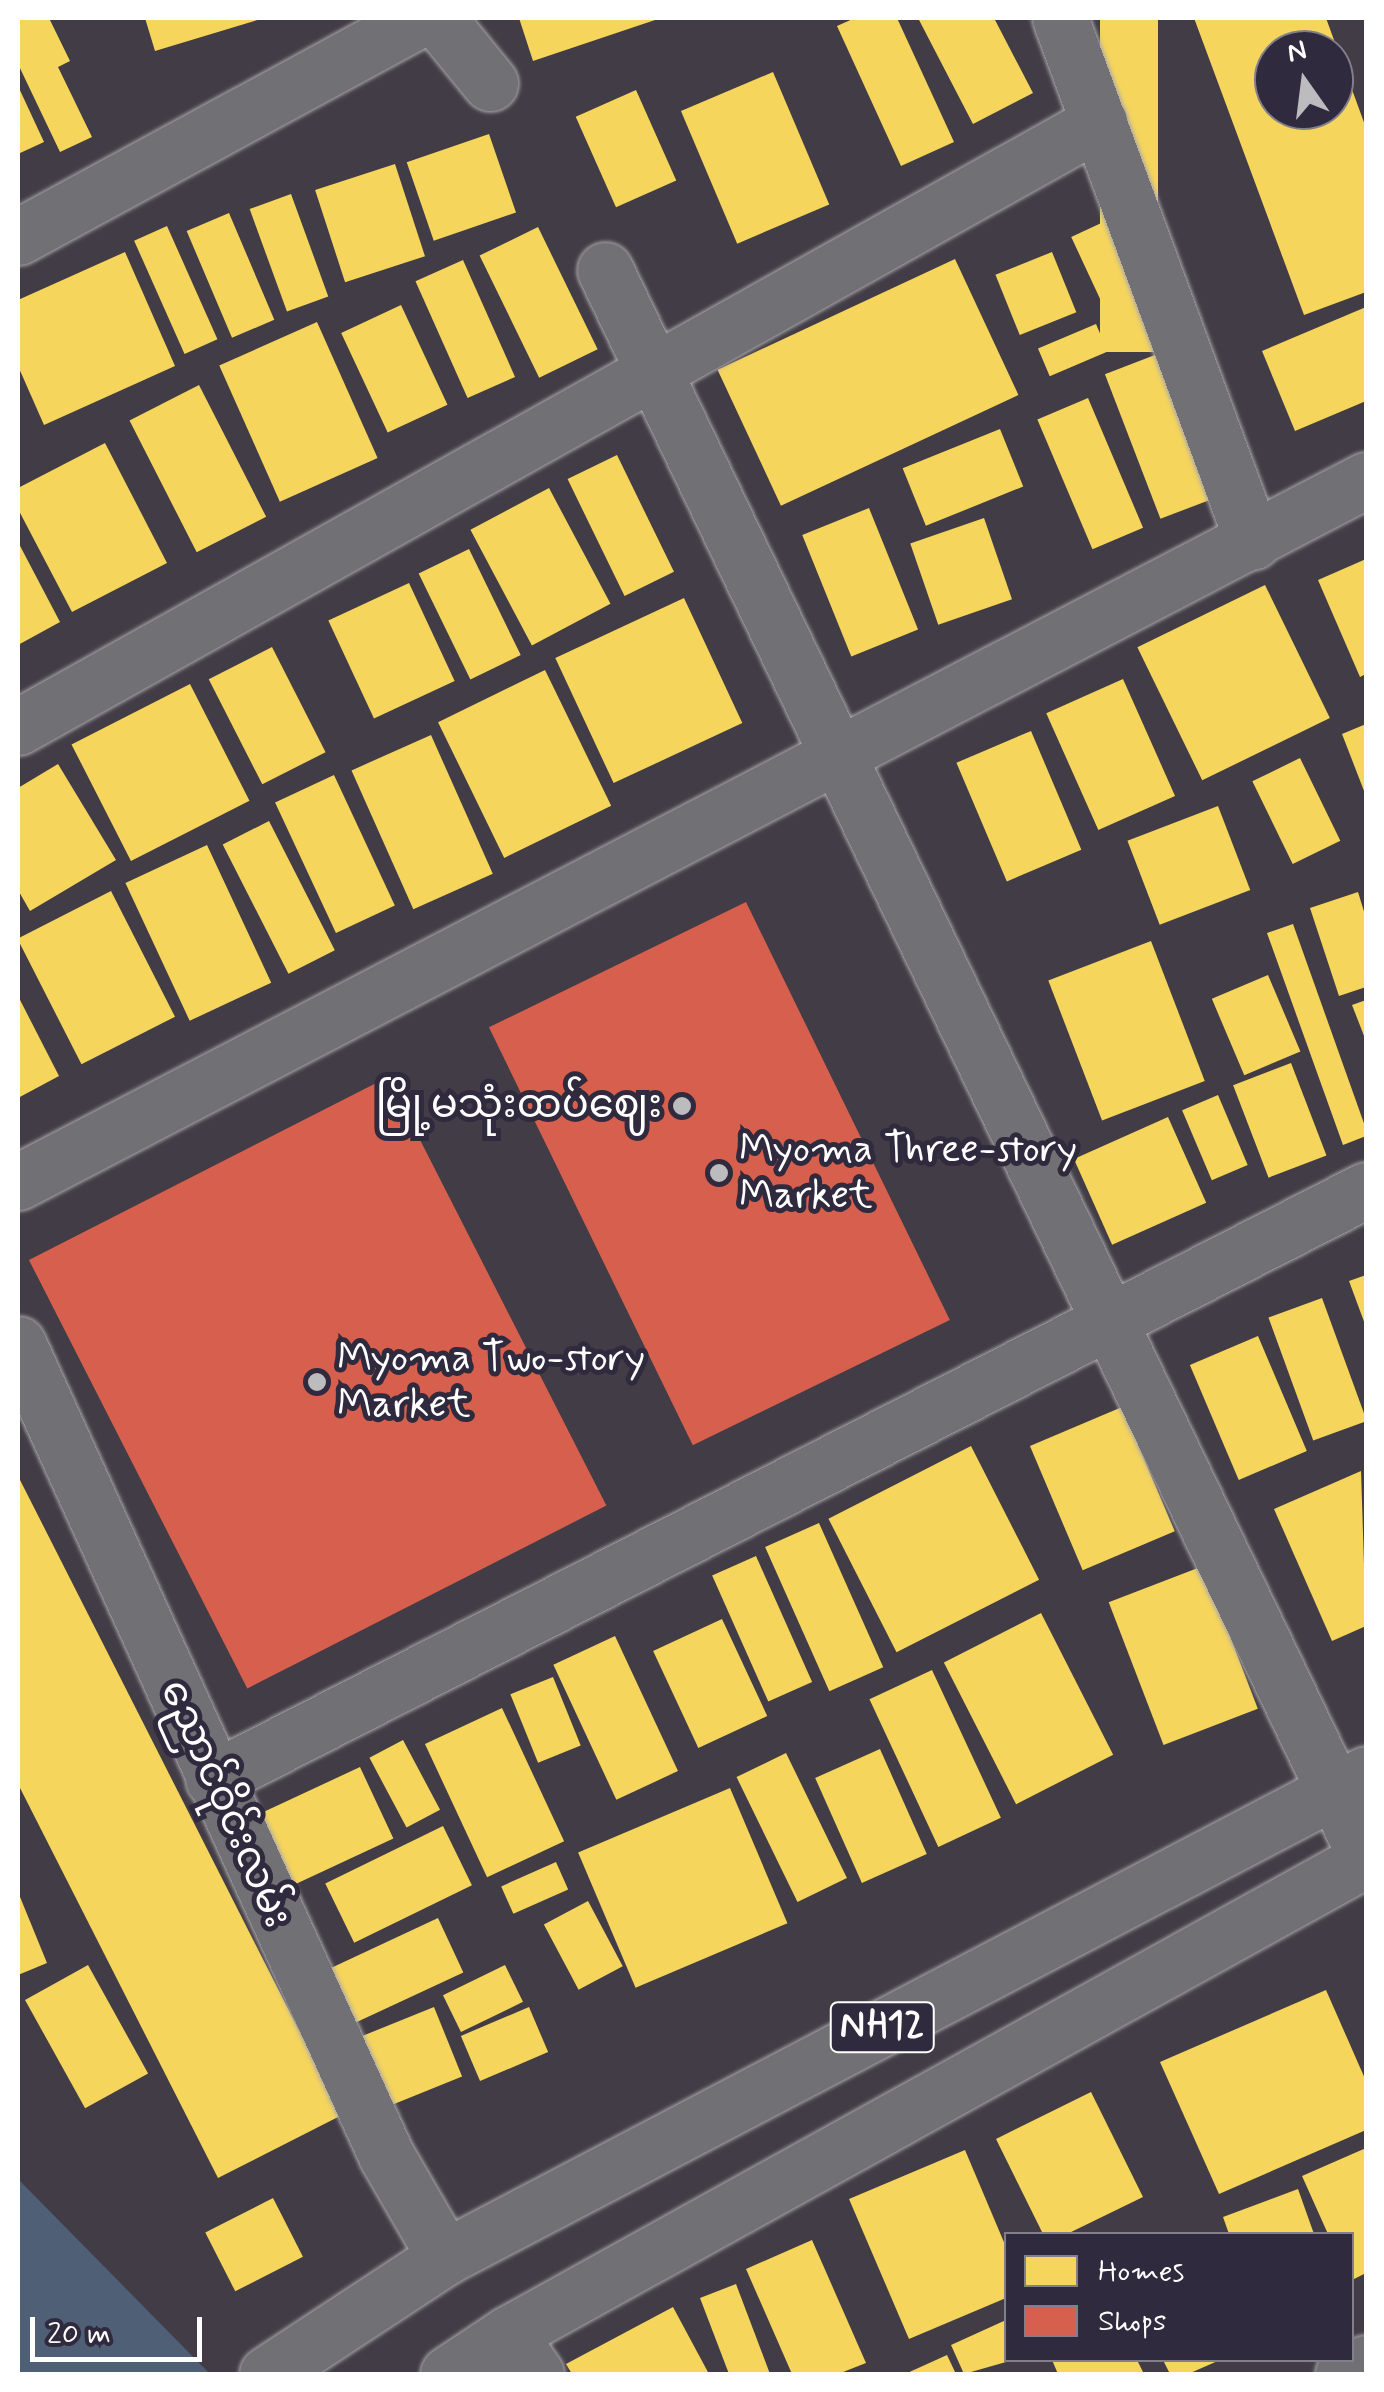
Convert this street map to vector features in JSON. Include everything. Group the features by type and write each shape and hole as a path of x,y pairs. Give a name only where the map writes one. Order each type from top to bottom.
{"main road":[{"path":"18,237 422,18"},
{"path":"437,18 490,83"},
{"path":"1060,18 1253,542"},
{"path":"18,727 649,369 1099,122"},
{"path":"605,270 649,369 843,755 1110,1322 1352,1781 1366,1858"},
{"path":"18,1182 1366,480"},
{"path":"214,1779 1366,1190"},
{"name":"ညောင်ဝိုင်းလမ်း","path":"18,1344 386,2156 423,2272"},
{"name":"NH12","path":"267,2374 423,2272 1352,1781"},
{"name":"NH12","path":"448,2374 522,2354 1366,1858"},
{"path":"1343,2374 1366,2363"}],"water":[{"path":"18,2179 210,2374 18,2374"}],"building: Homes":[{"path":"49,18 70,61 58,67 92,137 60,152 18,64 18,20"},
{"path":"145,18 264,18 155,51"},
{"path":"519,18 661,18 533,61"},
{"path":"855,18 897,18 954,142 901,166 837,26"},
{"path":"918,18 994,18 1033,93 973,124"},
{"path":"1100,18 1158,18 1158,352 1100,352"},
{"path":"1194,18 1326,18 1330,30 1254,30 1254,130 1354,130 1354,95 1366,128 1366,292 1304,315"},
{"path":"773,72 829,205 737,244 681,111"},
{"path":"18,86 44,142 18,154"},
{"path":"636,90 676,180 616,207 576,117"},
{"path":"489,134 516,212 434,241 407,162"},
{"path":"395,164 425,256 345,282 315,190"},
{"path":"291,194 328,296 287,311 250,209"},
{"path":"229,213 274,320 232,338 187,231"},
{"path":"1112,218 1153,305 1112,324 1071,237"},
{"path":"167,226 217,339 185,354 134,241"},
{"path":"538,227 598,349 539,378 480,255"},
{"path":"125,252 175,366 44,425 18,366 18,300"},
{"path":"1052,252 1076,312 1020,335 995,275"},
{"path":"955,259 1018,395 781,506 718,370"},
{"path":"463,260 515,377 468,398 415,281"},
{"path":"401,305 447,405 388,433 341,333"},
{"path":"1366,307 1366,401 1295,431 1262,351"},
{"path":"317,322 378,458 280,502 219,366"},
{"path":"1096,324 1108,352 1050,376 1038,349"},
{"path":"1160,353 1216,498 1160,519 1105,374"},
{"path":"199,385 266,517 197,552 130,420"},
{"path":"1088,398 1143,528 1092,549 1037,419"},
{"path":"1000,429 1023,486 926,526 903,468"},
{"path":"105,443 167,563 72,612 18,509 18,488"},
{"path":"617,455 674,572 625,596 568,479"},
{"path":"549,488 611,604 532,645 470,530"},
{"path":"869,508 918,629 851,656 802,535"},
{"path":"984,518 1012,599 938,625 910,543"},
{"path":"18,542 60,622 18,645"},
{"path":"469,549 521,655 470,680 419,574"},
{"path":"1366,559 1366,674 1360,677 1318,580"},
{"path":"409,583 455,681 374,718 328,621"},
{"path":"1265,585 1330,718 1202,780 1137,647"},
{"path":"684,598 742,723 614,783 555,658"},
{"path":"272,647 326,752 262,784 209,679"},
{"path":"545,670 611,806 504,858 438,722"},
{"path":"1123,679 1175,796 1098,830 1046,713"},
{"path":"190,684 249,801 131,861 71,744"},
{"path":"1366,724 1366,796 1342,734"},
{"path":"1031,731 1081,850 1007,881 956,763"},
{"path":"431,735 493,874 413,909 352,770"},
{"path":"1300,758 1340,841 1293,864 1252,781"},
{"path":"58,764 116,860 30,911 18,890 18,788"},
{"path":"334,775 395,906 336,933 275,802"},
{"path":"1218,806 1250,890 1160,925 1127,841"},
{"path":"269,821 335,950 288,974 223,845"},
{"path":"207,845 271,983 190,1021 125,883"},
{"path":"111,891 175,1017 81,1064 18,938"},
{"path":"1358,892 1366,918 1366,987 1339,996 1310,908"},
{"path":"1293,924 1366,1129 1366,1136 1343,1145 1267,933"},
{"path":"1151,941 1205,1081 1102,1120 1048,980"},
{"path":"1268,975 1300,1051 1244,1075 1212,999"},
{"path":"18,996 59,1076 18,1098"},
{"path":"1366,1000 1366,1041 1352,1005"},
{"path":"1291,1063 1326,1155 1269,1178 1233,1085"},
{"path":"1218,1095 1248,1165 1212,1180 1182,1110"},
{"path":"1168,1117 1206,1203 1112,1245 1074,1159"},
{"path":"1366,1275 1366,1327 1349,1281"},
{"path":"1322,1298 1366,1421 1313,1441 1268,1317"},
{"path":"1258,1336 1307,1451 1239,1480 1190,1365"},
{"path":"1122,1407 1175,1531 1083,1570 1030,1446"},
{"path":"971,1446 1039,1580 897,1652 828,1519"},
{"path":"1361,1471 1366,1626 1332,1641 1274,1509"},
{"path":"18,1476 342,2115 218,2178 18,1784"},
{"path":"819,1523 883,1667 829,1691 765,1547"},
{"path":"756,1556 812,1682 768,1702 712,1576"},
{"path":"1203,1566 1258,1709 1164,1745 1109,1602"},
{"path":"1041,1613 1113,1755 1016,1804 944,1662"},
{"path":"722,1619 767,1716 698,1748 653,1651"},
{"path":"615,1636 678,1771 616,1800 553,1665"},
{"path":"932,1670 1001,1818 938,1847 869,1699"},
{"path":"553,1677 581,1746 538,1763 510,1694"},
{"path":"502,1708 564,1841 487,1877 425,1744"},
{"path":"403,1740 440,1810 407,1828 369,1758"},
{"path":"880,1749 927,1854 862,1883 815,1778"},
{"path":"786,1753 847,1878 797,1902 737,1777"},
{"path":"360,1767 393,1839 288,1888 255,1816"},
{"path":"730,1788 787,1923 636,1988 578,1852"},
{"path":"443,1826 472,1885 354,1943 325,1883"},
{"path":"556,1862 568,1889 513,1914 501,1886"},
{"path":"18,1892 47,1963 18,1975"},
{"path":"588,1901 623,1966 579,1990 544,1924"},
{"path":"438,1918 463,1972 351,2025 326,1970"},
{"path":"88,1965 148,2073 85,2108 25,2000"},
{"path":"505,1965 523,2002 461,2032 443,1995"},
{"path":"1326,1990 1366,2081 1366,2130 1219,2194 1160,2062"},
{"path":"434,2007 462,2077 386,2107 358,2038"},
{"path":"529,2007 548,2052 480,2081 461,2036"},
{"path":"1091,2092 1143,2197 1071,2232 1042,2232 996,2139"},
{"path":"1366,2148 1366,2273 1354,2279 1354,2232 1327,2232 1302,2176"},
{"path":"965,2150 1004,2242 1004,2299 909,2339 849,2199"},
{"path":"1298,2189 1313,2232 1228,2232 1223,2217"},
{"path":"273,2198 303,2257 235,2291 205,2233"},
{"path":"812,2240 866,2363 838,2374 792,2374 746,2269"},
{"path":"736,2284 770,2374 729,2374 700,2298"},
{"path":"673,2307 709,2374 572,2374 566,2364"},
{"path":"1004,2321 1006,2362 964,2374 951,2345"},
{"path":"947,2355 956,2374 905,2374"},
{"path":"1053,2362 1138,2362 1144,2374 1058,2374"},
{"path":"1164,2362 1215,2362 1188,2374 1170,2374"}],"building: Shops":[{"name":"Myoma Three-story Market","path":"746,902 950,1320 693,1445 489,1027"},
{"name":"Myoma Two-story Market","path":"388,1077 606,1506 247,1689 29,1260"}],"place":[{"name":"မြို့မသုံးထပ်ဈေး","path":"682,1106"},
{"name":"Myoma Three-story Market","path":"719,1173"},
{"name":"Myoma Two-story Market","path":"317,1382"}]}
